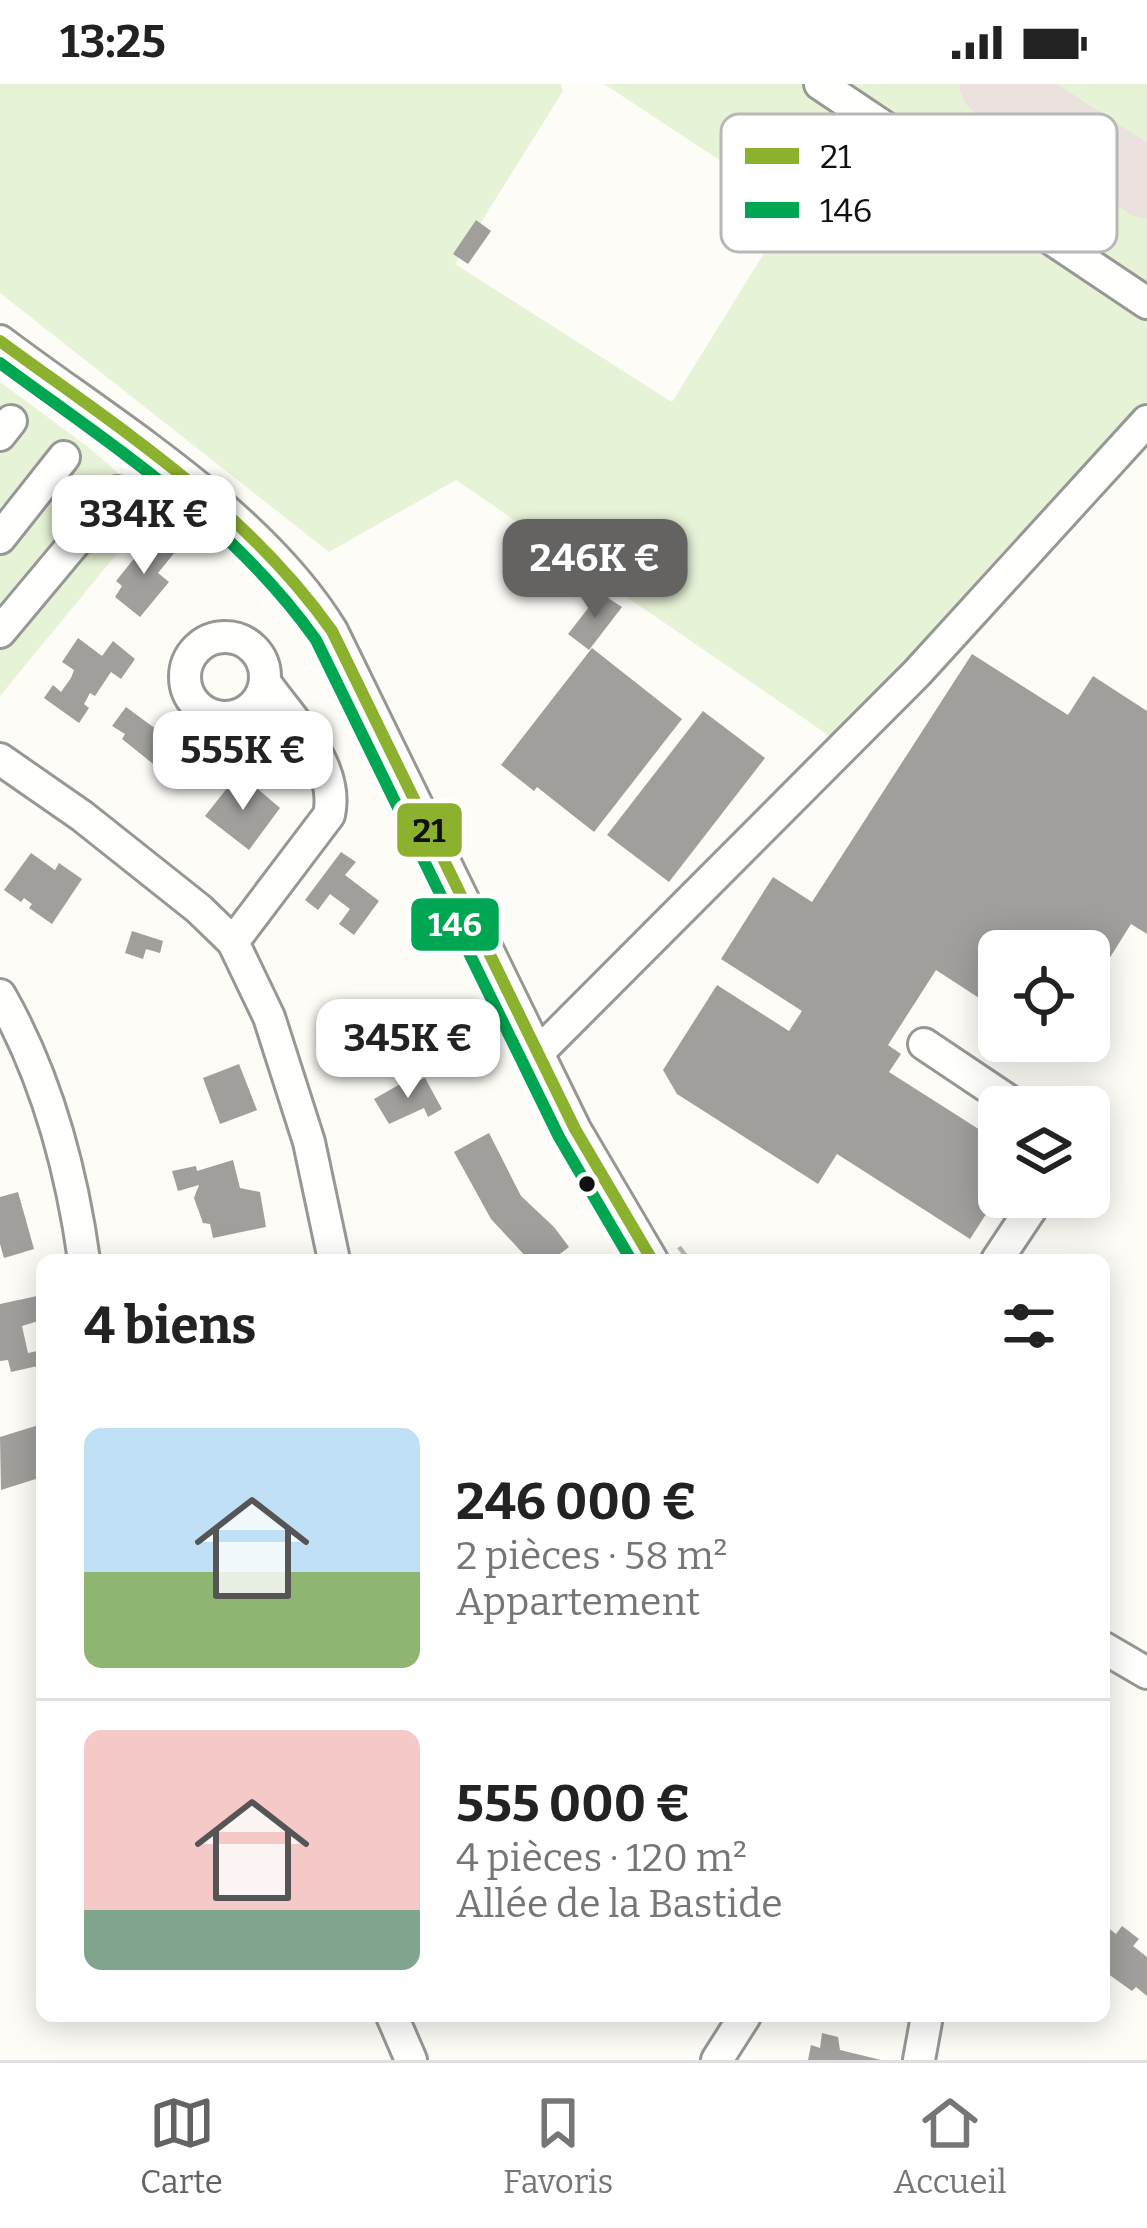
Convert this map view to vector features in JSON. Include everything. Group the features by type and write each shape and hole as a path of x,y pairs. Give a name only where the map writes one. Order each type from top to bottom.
{"street":[{"path":"820,84 865,114"},
{"path":"1071,252 1147,303"},
{"path":"0,341 202,492 281,560 307,590 332,631 574,1129 648,1254"},
{"path":"538,1053 917,673 1147,421"},
{"path":"0,538 64,457"},
{"path":"0,632 117,492"},
{"path":"233,942 329,815 333,796 328,772 265,682"},
{"path":"0,759 82,816 233,942 269,1017 302,1121 333,1254"},
{"path":"0,995 48,1099 73,1185 83,1254"},
{"path":"924,1044 987,1086"},
{"path":"1001,1254 1025,1218"},
{"path":"1110,1651 1147,1673"},
{"path":"395,2022 411,2060"},
{"path":"717,2060 741,2022"},
{"path":"919,2060 926,2022"}],"green space":[{"path":"0,84 561,84 563,91 455,264 672,402 765,252 1060,252 1147,310 1147,410 834,739 456,480 329,552 0,293"},
{"path":"604,84 809,84 854,114 721,114 721,161"},
{"path":"831,84 968,84 1014,114 876,114"},
{"path":"1019,84 1147,84 1147,168 1117,148 1117,114 1065,114"},
{"path":"1117,181 1147,201 1147,296 1081,252 1117,252"},
{"path":"0,382 88,447 156,506 0,696"}],"building":[{"path":"476,220 491,231 468,264 453,254"},
{"path":"153,535 175,552 158,573 169,582 140,617 115,597 122,586 116,581"},
{"path":"600,593 622,607 589,650 568,634"},
{"path":"78,638 102,656 113,641 135,659 121,679 111,672 95,696 90,693 84,704 89,708 79,723 44,698 53,685 61,692 71,678 74,670 62,662"},
{"path":"592,648 682,719 594,832 501,765"},
{"path":"972,654 1068,715 1093,676 1147,711 1147,934 1131,924 1110,958 1110,930 978,930 978,997 936,970 888,1045 901,1054 889,1072 978,1129 978,1218 984,1218 970,1239 837,1154 818,1184 677,1094 663,1070 717,985 789,1031 802,1011 721,959 773,877 812,902"},
{"path":"126,707 175,743 157,767 112,726"},
{"path":"703,711 765,758 669,882 607,835"},
{"path":"264,749 279,760 267,776 251,765"},
{"path":"246,779 280,808 249,850 205,816 228,787 235,792"},
{"path":"341,852 356,862 345,875 379,901 354,935 339,924 350,909 330,894 318,910 305,900"},
{"path":"31,853 55,870 59,863 82,879 52,924 29,908 32,904 24,898 21,902 4,890"},
{"path":"132,931 163,941 160,953 146,949 143,959 125,953"},
{"path":"239,1064 257,1110 220,1124 203,1078"},
{"path":"425,1078 442,1109 428,1117 424,1108 389,1124 374,1099 409,1079 412,1083"},
{"path":"489,1133 521,1196 569,1247 560,1254 523,1254 491,1219 454,1152"},
{"path":"233,1160 240,1188 260,1192 266,1227 213,1238 194,1198 199,1185 178,1191 172,1171 196,1166 197,1171"},
{"path":"18,1192 34,1249 4,1258 0,1197"},
{"path":"36,1296 36,1322 22,1326 28,1353 36,1351 36,1366 11,1372 8,1360 0,1361 0,1304"},
{"path":"36,1426 36,1479 1,1490 0,1437"},
{"path":"1122,1926 1139,1939 1133,1946 1147,1957 1147,1996 1110,1975 1110,1929 1116,1934"},
{"path":"822,2033 838,2037 840,2050 881,2060 808,2060 811,2045 820,2048"}],"taxiway":[{"path":"994,84 1040,114"},
{"path":"1117,164 1147,184"}],"transit line":[{"name":"21","path":"0,341 220,508 298,587 332,631 575,1129 648,1254"},
{"name":"146","path":"0,363 210,523 248,559 316,640 559,1137 627,1254"}]}
